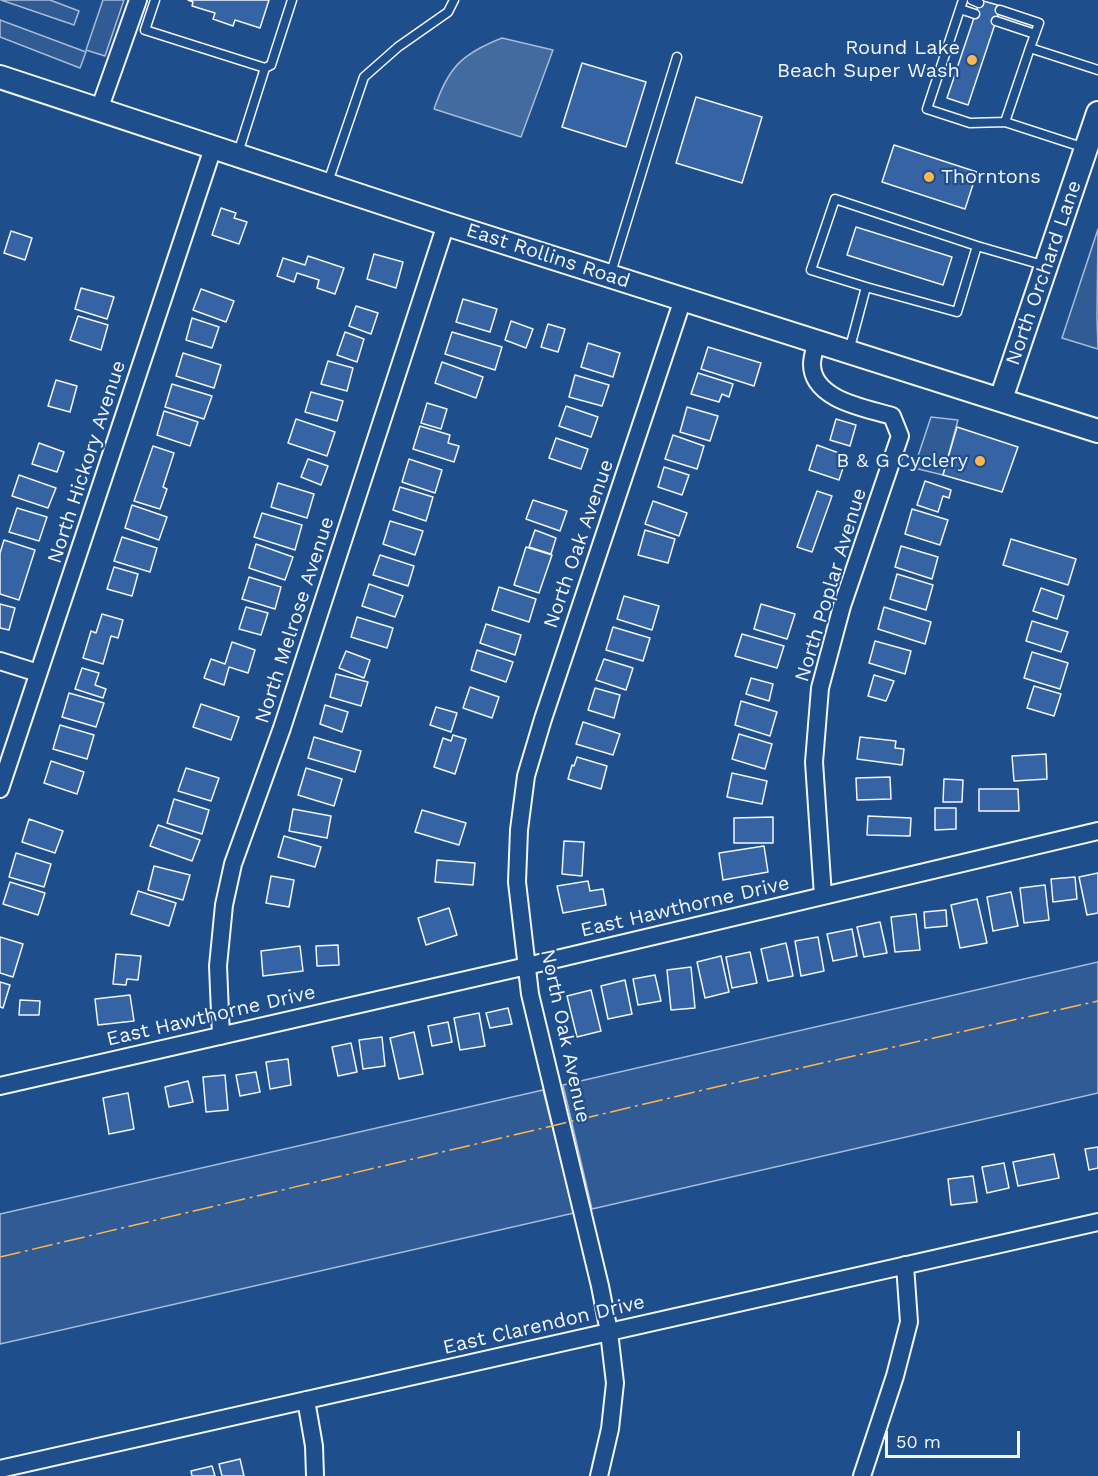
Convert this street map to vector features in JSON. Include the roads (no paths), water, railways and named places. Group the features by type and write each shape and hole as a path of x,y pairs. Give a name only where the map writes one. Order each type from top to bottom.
{"main road":[{"name":"East Rollins Road","path":"0,77 446,224 1098,431"},
{"name":"North Orchard Lane","path":"1001,399 1086,148 1097,122"}],"street":[{"path":"99,110 138,0"},
{"name":"North Hickory Avenue","path":"0,789 213,148"},
{"name":"North Melrose Avenue","path":"221,1036 218,966 224,905 233,864 286,716 446,224"},
{"name":"North Oak Avenue","path":"599,1476 610,1429 615,1383 609,1332 530,994 517,882 519,830 526,776 550,696 683,299"},
{"name":"North Poplar Avenue","path":"817,341 811,365 818,383 831,397 892,416 900,436 842,606 820,688 814,762 823,896"},
{"path":"0,661 38,673"},
{"name":"East Hawthorne Drive","path":"0,1086 527,966 1098,831"},
{"name":"East Clarendon Drive","path":"0,1469 1098,1222"},
{"path":"862,1476 895,1376 909,1322 905,1265"},
{"path":"306,1400 314,1446 315,1476"}],"lane":[{"path":"155,0 145,30 265,68"},
{"path":"237,156 265,68 272,64 292,0"},
{"path":"327,185 364,77 398,47 448,12 454,0"},
{"path":"975,14 962,5 927,109 970,123 1005,122 1086,148"},
{"path":"1000,10 1039,23 1005,122"},
{"path":"996,21 1035,34"},
{"path":"1030,48 1098,70"},
{"path":"610,276 677,57"},
{"path":"977,246 957,312 811,270 835,199 977,246 1046,266"},
{"path":"849,351 866,287"}],"place":[{"name":"Round Lake Beach Super Wash","path":"972,60"},
{"name":"Thorntons","path":"929,177"},
{"name":"B & G Cyclery","path":"980,461"}]}
